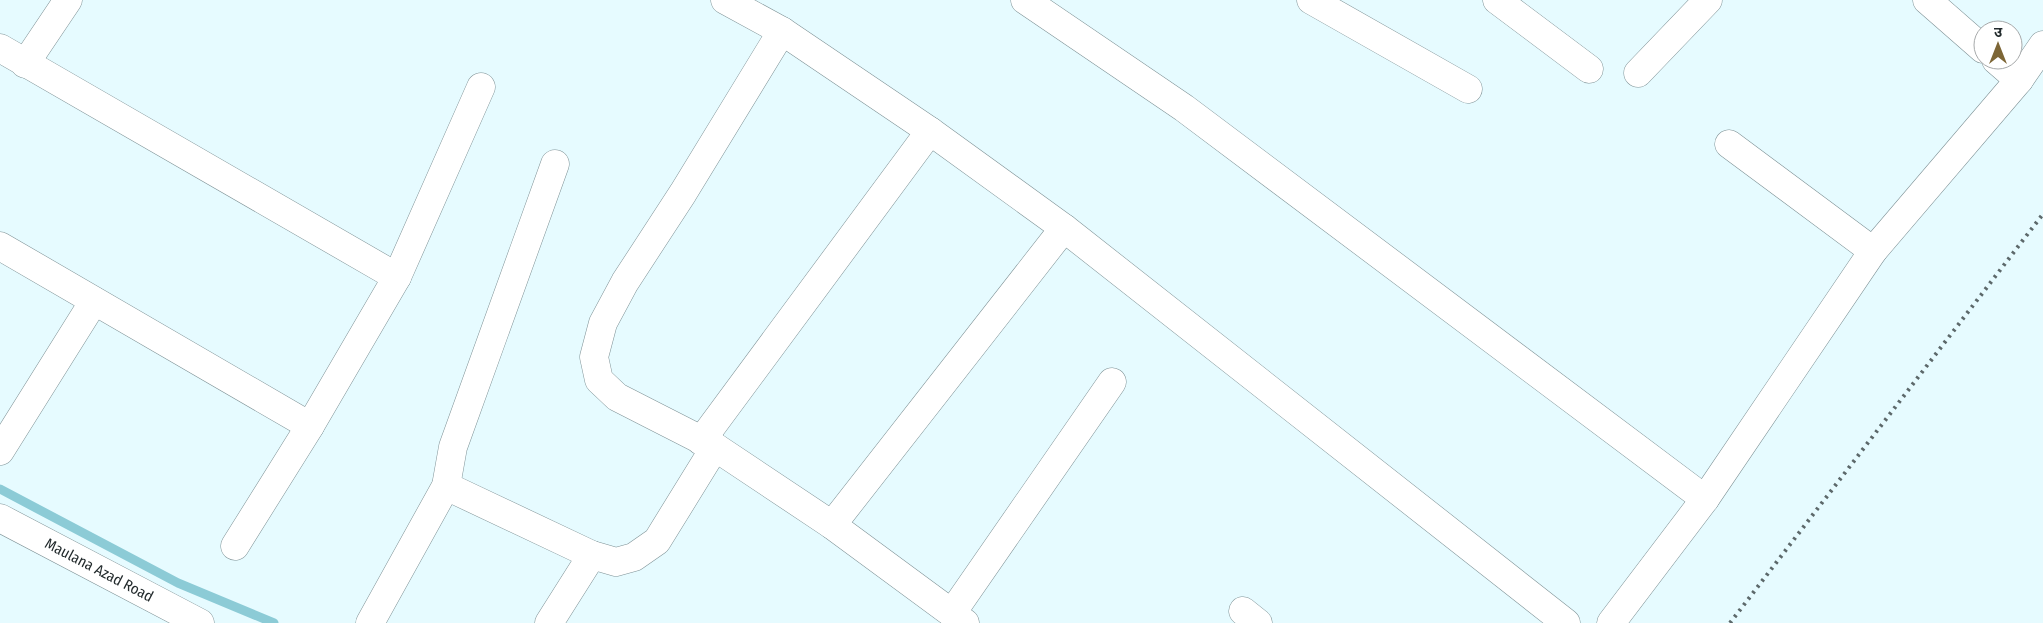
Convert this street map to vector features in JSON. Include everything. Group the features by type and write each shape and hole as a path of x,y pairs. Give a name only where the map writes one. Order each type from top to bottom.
{"street":[{"path":"25,64 68,0"},
{"path":"725,0 782,31 930,131 1064,228 1566,623"},
{"path":"1025,0 1184,108 1706,499"},
{"path":"1497,0 1589,69"},
{"path":"1638,73 1708,0"},
{"path":"1927,0 1973,40"},
{"path":"1326,3 1468,89"},
{"path":"782,31 683,193 625,282 603,323 594,357 599,380 617,397 708,444 832,525 959,618 1112,382"},
{"path":"1612,623 1706,499 1873,251 2019,80 2043,45"},
{"path":"0,48 397,278"},
{"path":"2008,70 2019,80"},
{"path":"234,546 310,426 397,278 482,87"},
{"path":"446,486 592,556 616,562 634,556 657,542 708,444 930,131"},
{"path":"1729,144 1873,251"},
{"path":"370,623 446,486 452,447 556,164"},
{"path":"832,525 1064,228"},
{"path":"0,246 310,426"},
{"path":"0,451 94,300"},
{"name":"Maulana Azad Road","path":"0,518 200,623"},
{"path":"549,623 592,556"}],"waterway":[{"path":"0,489 178,583 274,623"}],"railway":[{"path":"1730,623 2043,214"}]}
